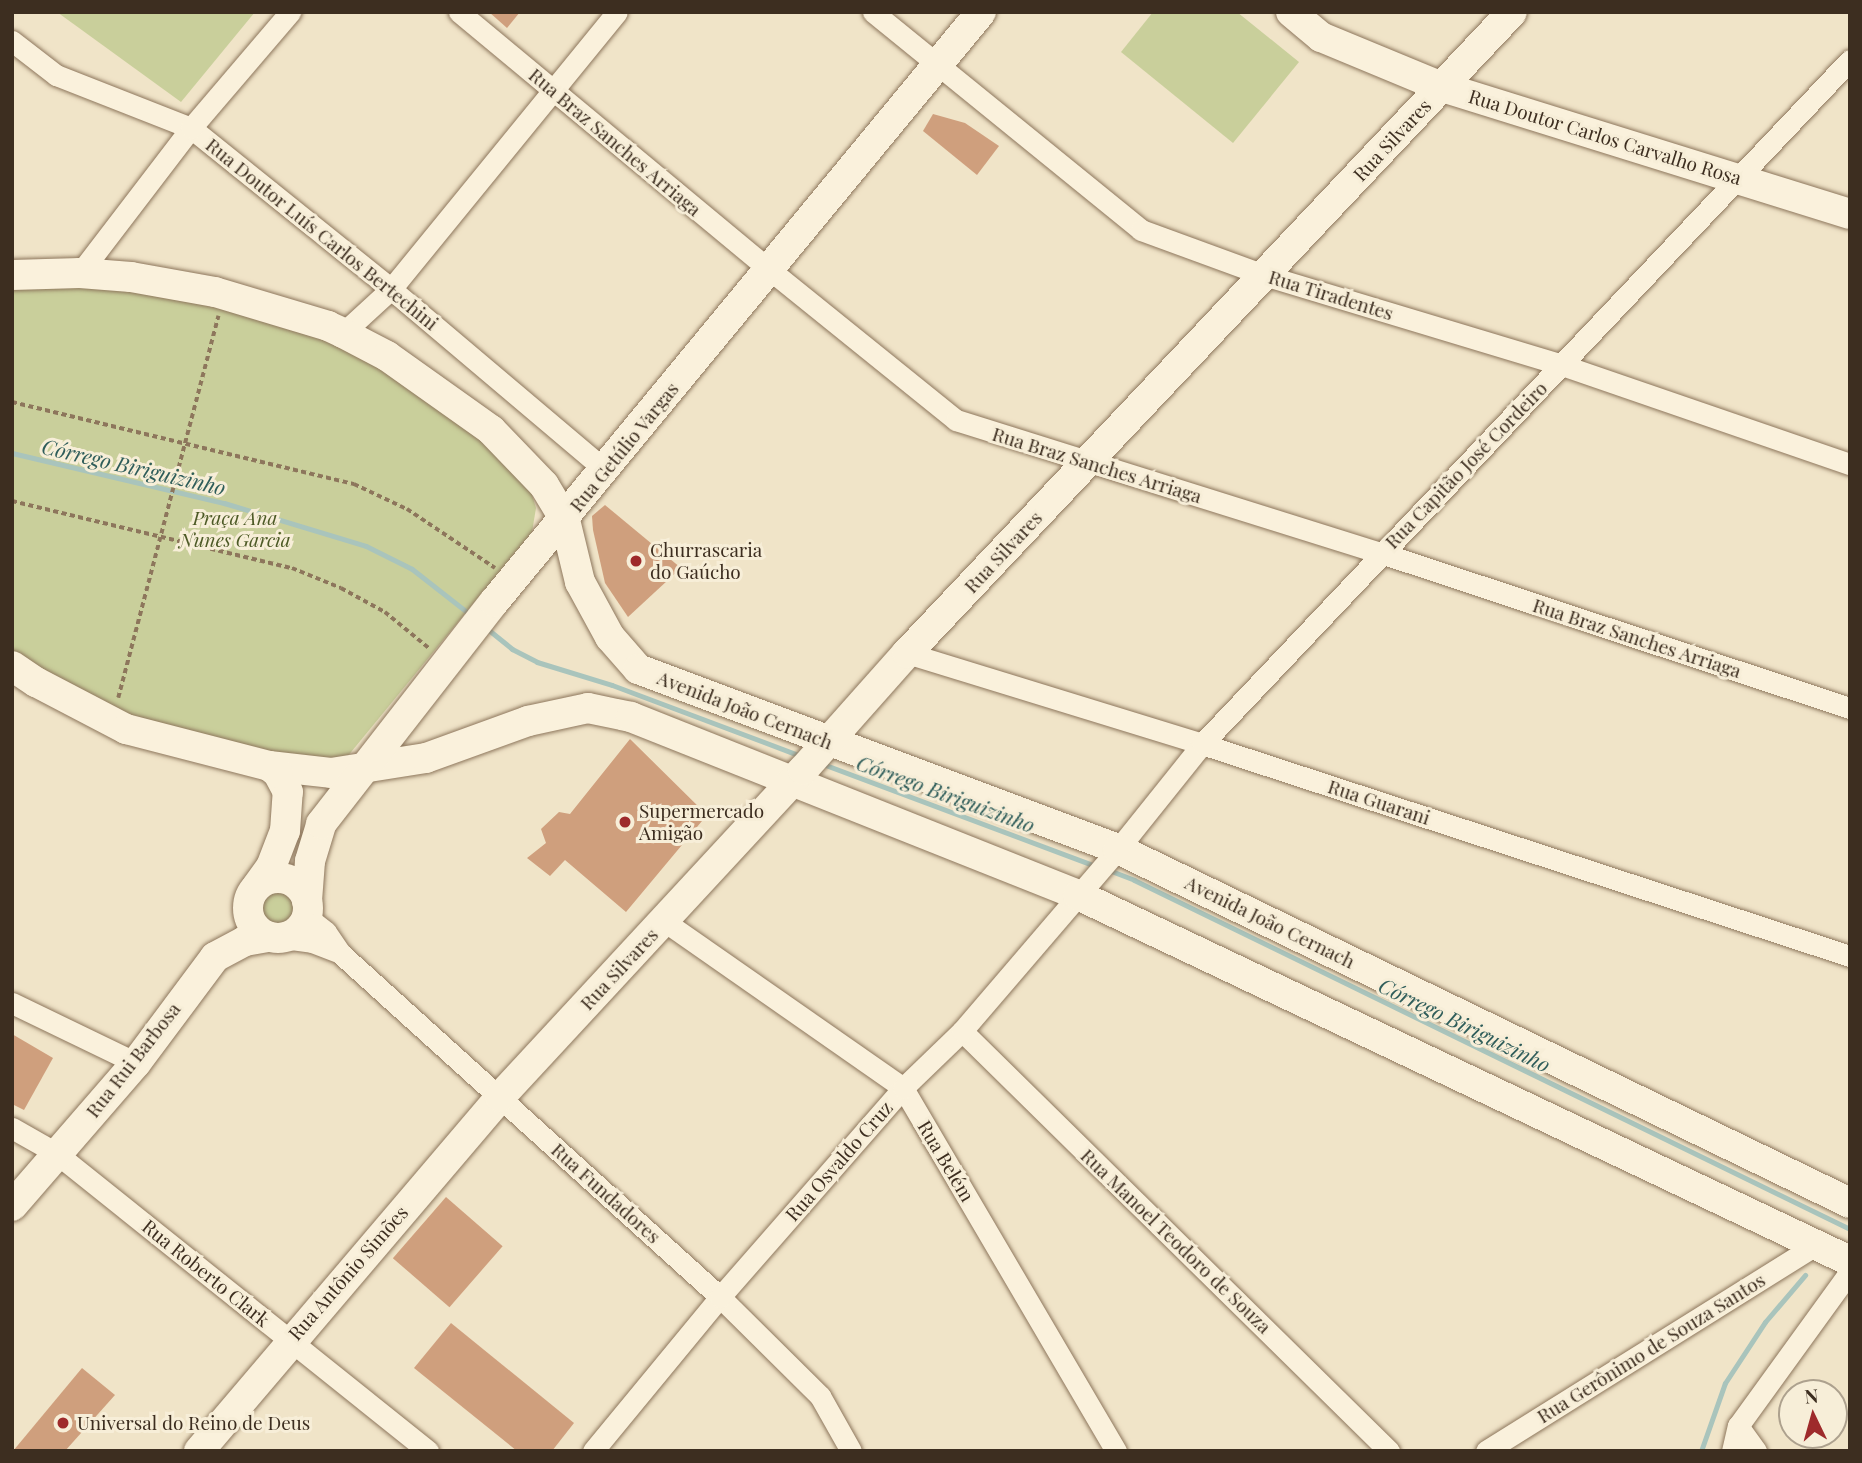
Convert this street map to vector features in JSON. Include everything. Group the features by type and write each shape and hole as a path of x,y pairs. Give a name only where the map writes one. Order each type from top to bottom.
{"street":[{"path":"80,274 191,128 290,12"},
{"name":"Rua Braz Sanches Arriaga","path":"459,12 956,420 1381,553 1850,708"},
{"path":"343,333 391,289 617,12"},
{"name":"Rua Tiradentes","path":"873,12 1141,230 1264,275 1562,365 1850,464"},
{"name":"Rua Getúlio Vargas","path":"307,909 310,861 321,824 467,636 491,590 565,520 981,12"},
{"name":"Rua Doutor Carlos Carvalho Rosa","path":"1291,12 1321,37 1442,87 1850,214"},
{"name":"Rua Silvares","path":"500,1097 811,761 907,653 1512,12"},
{"name":"Rua Doutor Luís Carlos Bertechini","path":"12,41 55,75 191,128 391,289 605,470"},
{"name":"Rua Capitão José Cordeiro","path":"1085,887 1202,744 1850,60"},
{"name":"Avenida João Cernach","path":"12,275 131,276 215,292 328,326 387,356 491,430 544,485 565,520 580,582 610,637 638,669 811,761 1085,887 1850,1261"},
{"name":"Rua Guarani","path":"907,653 1202,744 1850,956"},
{"name":"Avenida João Cernach","path":"12,666 36,682 126,729 269,766 331,773 426,758 527,722 588,708 811,761 1114,853 1850,1203"},
{"path":"257,886 273,878 291,881 298,886 307,909 298,930 276,937 252,924 248,915 250,894 271,867 285,831 288,792 278,773 269,766"},
{"name":"Rua Osvaldo Cruz","path":"593,1451 720,1297 903,1087 962,1031 1085,887"},
{"name":"Rua Fundadores","path":"307,909 340,953 720,1297 820,1396 851,1451"},
{"name":"Rua Belém","path":"664,920 903,1087 1116,1451"},
{"name":"Rua Fundadores","path":"276,937 312,942 340,953"},
{"name":"Rua Rui Barbosa","path":"12,1206 136,1063 215,957 245,941 276,937"},
{"path":"12,1003 136,1063"},
{"name":"Rua Manoel Teodoro de Souza","path":"962,1031 1390,1451"},
{"name":"Rua Antônio Simões","path":"199,1451 290,1340 500,1097"},
{"name":"Rua Roberto Clark","path":"12,1128 56,1153 428,1451"},
{"name":"Rua Gerônimo de Souza Santos","path":"1486,1451 1816,1245"},
{"path":"1732,1451 1738,1426 1850,1271"},
{"path":"1738,1426 1756,1451"}],"path":[{"path":"116,706 220,307"},
{"path":"12,402 354,484 407,509 495,568"},
{"path":"12,500 292,568 341,588 385,612 430,649"},
{"path":"491,590 495,568 503,558"},
{"path":"422,659 437,640"}],"green space":[{"path":"57,12 255,12 181,102"},
{"path":"1153,12 1237,12 1299,62 1233,143 1121,52"},
{"name":"Praça Ana Nunes Garcia","path":"82,284 274,316 409,377 528,482 536,508 532,532 347,757 318,761 280,758 118,714 12,655 12,285"},
{"path":"279,888 292,893 297,906 292,919 279,924 266,919 261,906 266,893"}],"building":[{"path":"489,12 520,12 507,28"},
{"path":"933,114 965,123 999,146 977,175 923,131"},
{"name":"Churrascaria do Gaúcho","path":"605,505 681,568 628,617 605,583 593,530 592,516"},
{"name":"Supermercado Amigão","path":"630,739 707,815 626,912 565,860 550,876 527,858 546,843 541,829 559,812 570,814"},
{"path":"12,1034 53,1058 24,1110 12,1104"},
{"path":"446,1197 503,1246 449,1307 393,1258"},
{"path":"451,1323 574,1423 552,1451 517,1451 414,1368"},
{"name":"Universal do Reino de Deus","path":"82,1368 115,1395 65,1451 13,1451"}],"waterway":[{"name":"Córrego Biriguizinho","path":"12,453 224,503 366,546 412,569 472,616"},
{"name":"Córrego Biriguizinho","path":"485,627 512,649 537,662 612,685 801,756"},
{"name":"Córrego Biriguizinho","path":"820,763 1096,866"},
{"name":"Córrego Biriguizinho","path":"1106,869 1134,880 1850,1229"},
{"path":"1701,1451 1725,1383 1765,1322 1805,1275"}],"place":[{"name":"Churrascaria do Gaúcho","path":"636,561"},
{"name":"Supermercado Amigão","path":"625,822"},
{"name":"Universal do Reino de Deus","path":"63,1423"}]}
